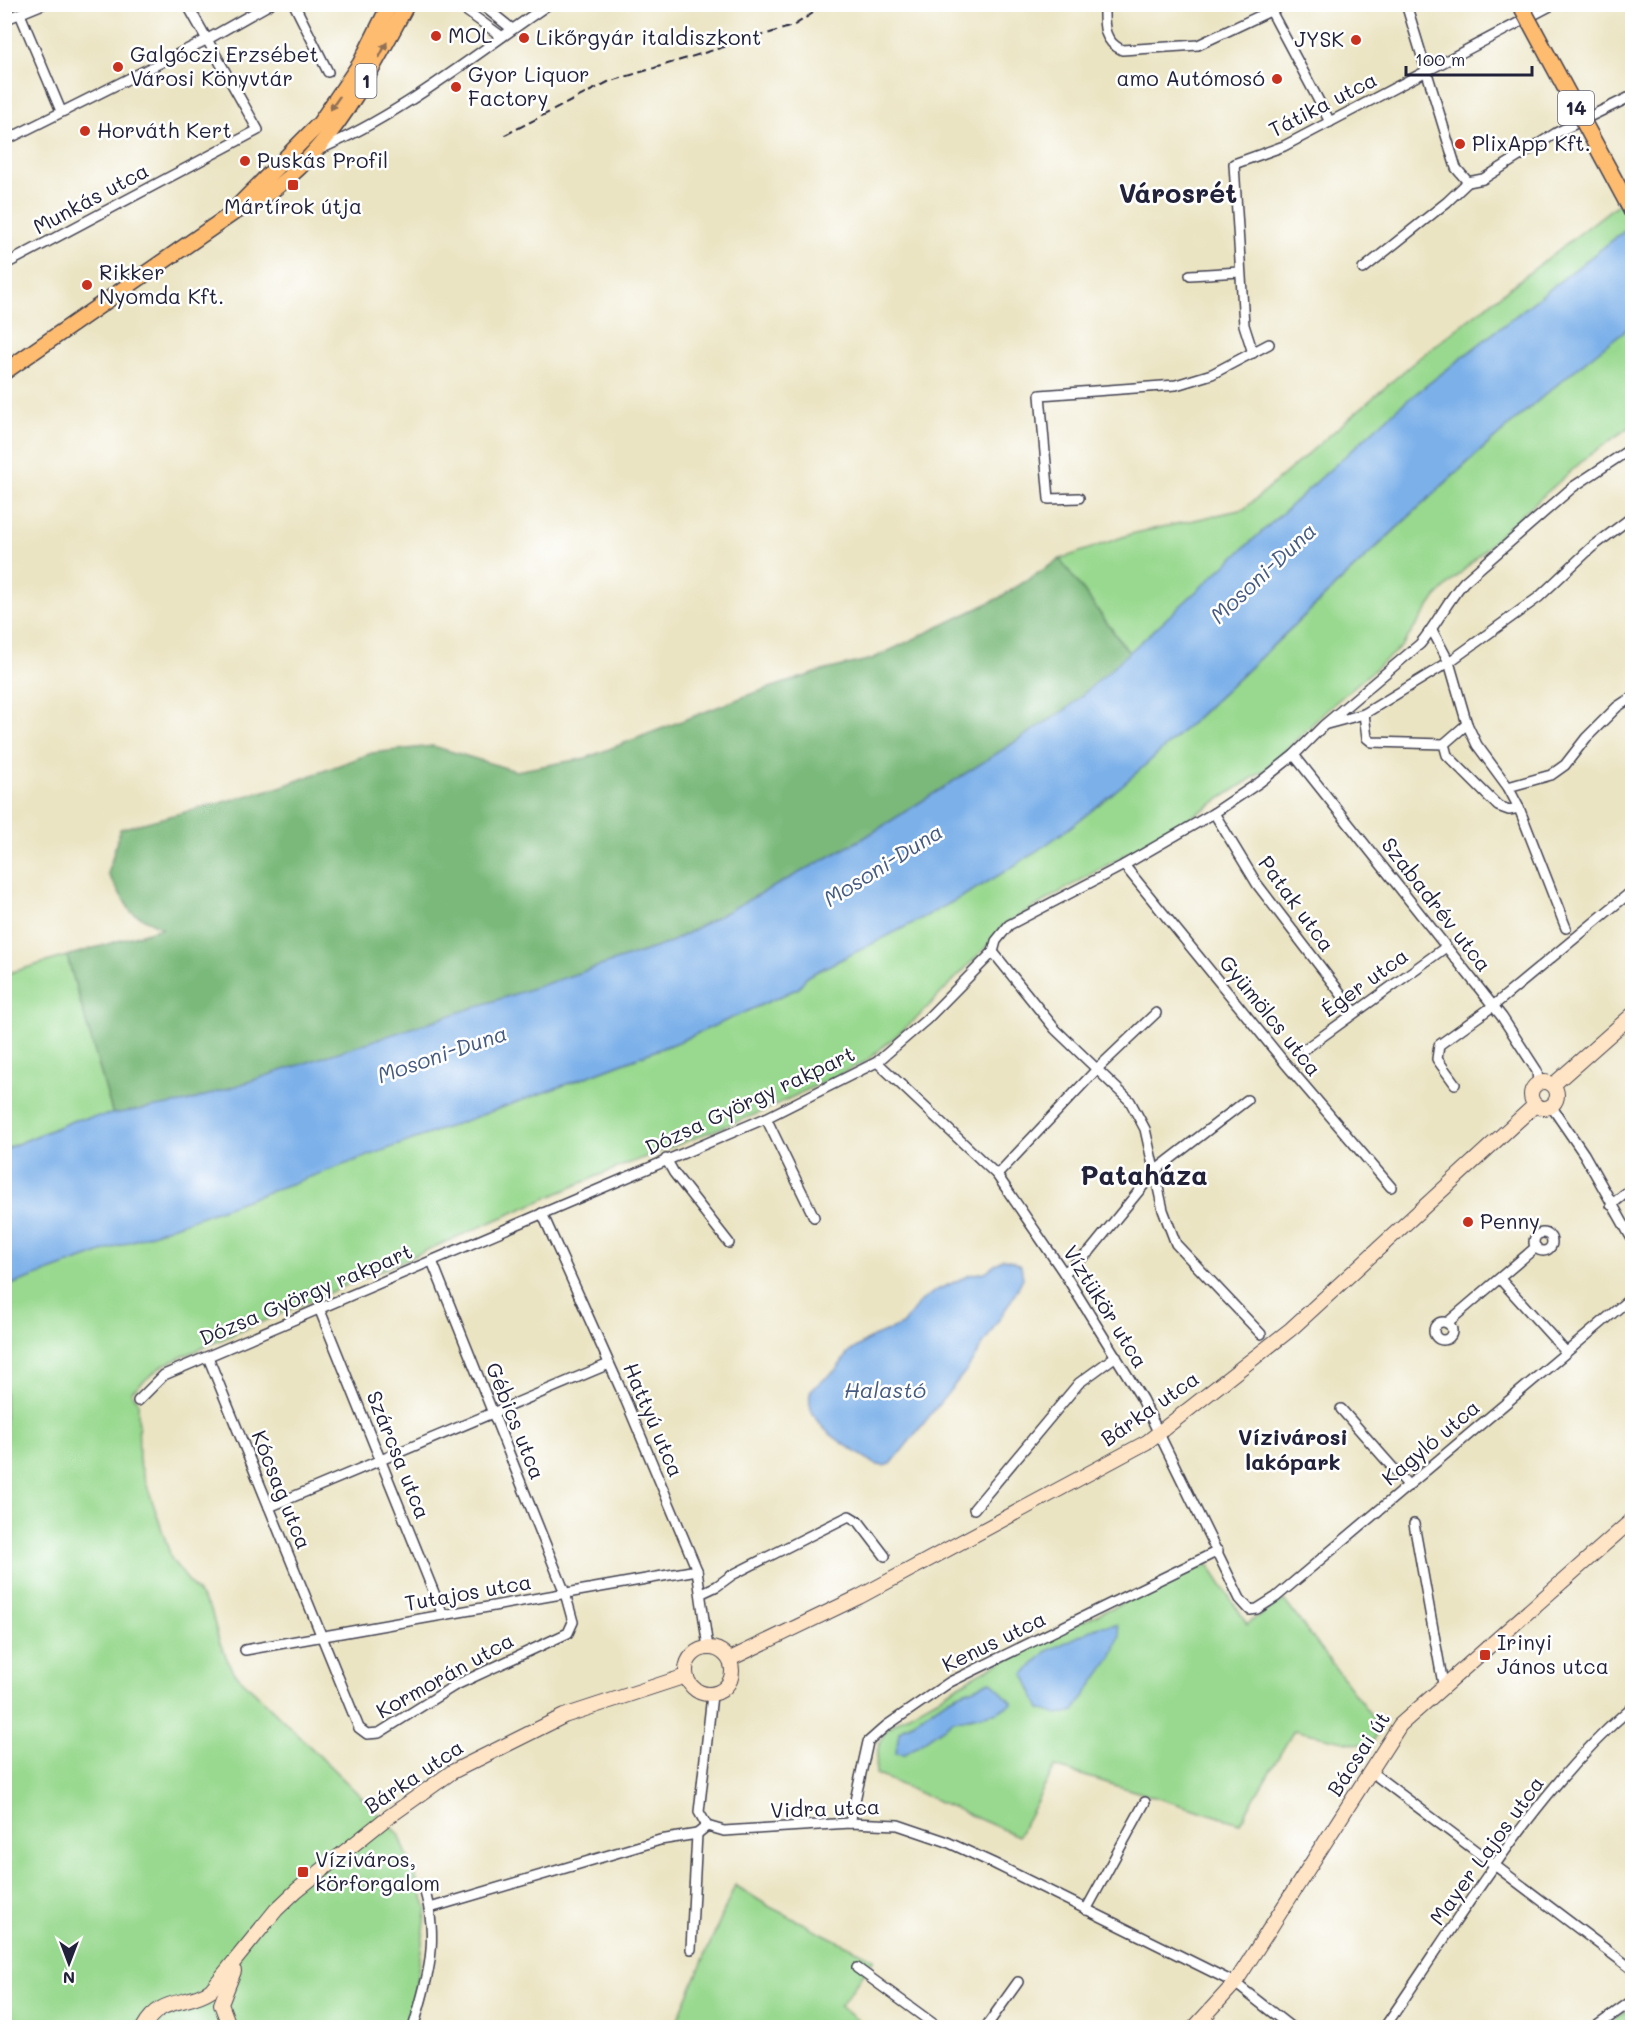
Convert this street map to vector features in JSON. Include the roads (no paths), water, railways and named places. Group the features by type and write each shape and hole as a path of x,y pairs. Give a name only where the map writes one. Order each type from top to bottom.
{"main road":[{"name":"1","path":"233,213 245,197 275,172 320,123 355,72 390,4"},
{"name":"1","path":"4,372 233,213 252,205 276,187 313,153 352,103 407,4"},
{"name":"14","path":"1520,4 1632,212"}],"street":[{"path":"188,4 202,34 208,39"},
{"path":"4,141 208,39 270,4"},
{"path":"294,4 328,72"},
{"path":"457,4 501,36"},
{"path":"481,4 513,29"},
{"path":"313,153 360,131 549,4"},
{"path":"1104,4 1106,37 1112,45 1122,50 1198,45 1285,4"},
{"path":"1406,4 1456,168 1468,182"},
{"name":"Tátika utca","path":"1240,272 1234,164 1268,153 1426,74 1554,4"},
{"path":"4,20 39,5"},
{"path":"1271,11 1330,122"},
{"path":"20,14 61,111"},
{"name":"Munkás utca","path":"4,265 258,130 208,39"},
{"path":"1363,268 1447,202 1468,182 1483,179 1556,133 1632,96"},
{"path":"1190,275 1240,272 1244,325 1253,353"},
{"path":"1079,498 1049,499 1040,395 1176,385 1212,374 1269,345"},
{"name":"Dózsa György rakpart","path":"138,1401 164,1375 766,1118 877,1062 926,1020 993,952 996,941 1009,925 1124,865 1214,813 1294,755 1324,725 1420,644 1432,630 1452,595 1464,582 1573,487 1632,448"},
{"path":"1324,725 1364,714 1449,662 1539,597 1591,548 1632,517"},
{"path":"1432,630 1449,662 1467,724 1477,746 1508,787 1519,808 1566,928"},
{"path":"1508,787 1551,775 1565,765 1586,738 1617,707 1632,697"},
{"path":"1364,714 1367,738 1372,742 1444,744 1467,724"},
{"path":"1444,744 1447,755 1498,806 1509,810 1519,808"},
{"name":"Szabadrév utca","path":"1294,755 1526,1050 1537,1071 1538,1083"},
{"name":"Patak utca","path":"1214,813 1257,884 1355,1012"},
{"name":"Gyümölcs utca","path":"1124,865 1285,1063 1390,1187"},
{"path":"1455,1084 1437,1059 1439,1045 1493,1006 1632,891"},
{"name":"Éger utca","path":"1305,1049 1446,947"},
{"path":"993,952 1055,1029 1130,1101 1145,1129 1162,1210 1176,1244 1261,1334"},
{"path":"997,1175 1098,1068 1156,1013"},
{"path":"1553,1085 1558,1095 1551,1106 1542,1109 1535,1105 1531,1093 1538,1083 1553,1085 1632,1015"},
{"name":"Víztükör utca","path":"877,1062 997,1175 1116,1356 1160,1433 1240,1599 1250,1610"},
{"path":"1064,1274 1090,1251 1155,1170 1247,1100"},
{"name":"Bárka utca","path":"729,1659 869,1591 1113,1462 1160,1433 1291,1329 1535,1105"},
{"path":"1551,1106 1584,1154 1632,1239"},
{"path":"766,1118 814,1217"},
{"path":"666,1159 674,1173 729,1243"},
{"path":"1611,1205 1632,1188"},
{"name":"Hattyú utca","path":"542,1213 697,1570 708,1648"},
{"path":"1447,1323 1536,1248"},
{"name":"Gébics utca","path":"432,1261 565,1593"},
{"path":"1500,1280 1566,1352"},
{"name":"Kagyló utca","path":"1250,1610 1257,1609 1276,1597 1632,1297"},
{"name":"Szárcsa utca","path":"319,1308 443,1616"},
{"path":"974,1509 1079,1383 1116,1356"},
{"name":"Kócsag utca","path":"208,1357 321,1638"},
{"path":"269,1507 609,1364"},
{"path":"1341,1409 1409,1486"},
{"path":"702,1593 732,1575 849,1516 859,1521 885,1556"},
{"name":"Bácsai út","path":"1194,2028 1235,1983 1400,1725 1443,1684 1632,1520"},
{"path":"1414,1524 1443,1684"},
{"name":"Kenus utca","path":"850,1823 868,1742 886,1726 950,1682 1218,1551"},
{"name":"Tutajos utca","path":"245,1650 697,1570"},
{"name":"Kormorán utca","path":"321,1638 359,1728 367,1734 379,1733 454,1686 568,1633 573,1622 565,1593"},
{"path":"708,1648 719,1650 729,1659 733,1673 731,1680 722,1691 712,1695 694,1689 686,1669 692,1656 708,1648"},
{"name":"Bárka utca","path":"238,1960 276,1910 319,1870 452,1772 564,1716 687,1676"},
{"path":"430,1908 660,1840 697,1834 707,1826 699,1812 712,1695"},
{"name":"Mayer Lajos utca","path":"1384,2028 1497,1864 1579,1756 1632,1707"},
{"path":"1370,1771 1497,1864 1632,1969"},
{"path":"1086,1910 1145,1802"},
{"name":"Vidra utca","path":"707,1826 724,1831 850,1823 898,1825 945,1841 1235,1983 1292,2028"},
{"path":"691,1949 697,1834"},
{"path":"413,2028 431,1959 433,1932 430,1908 424,1889"},
{"path":"143,2028 157,2010 170,2002 197,1998 211,1990 238,1960"},
{"path":"227,2023 221,2004 238,1960"},
{"path":"857,1968 939,2028"},
{"path":"985,2028 1018,1982"},
{"path":"185,2000 205,2003 227,2023"},
{"path":"1594,2028 1632,2001"}],"water":[{"name":"Mosoni-Duna","path":"1632,225 1632,325 1583,363 1489,443 1398,526 1199,716 1132,776 1086,815 1020,862 950,903 806,977 799,988 678,1042 5,1287 5,1149 75,1120 187,1102 667,944 864,838 1067,709 1400,406"},
{"name":"Halastó","path":"1003,1259 1021,1266 1023,1278 1014,1296 968,1368 891,1464 883,1466 875,1464 842,1443 820,1425 813,1414 810,1403 811,1390 837,1369 848,1353 871,1338 902,1325 920,1302 935,1291 970,1275 985,1272"},
{"path":"1117,1625 1120,1635 1111,1658 1074,1711 1058,1715 1040,1709 1024,1674 1047,1651 1100,1626"},
{"path":"991,1681 1012,1703 998,1712 953,1721 905,1754 896,1753 899,1732 949,1698"}],"railway":[{"path":"689,7 694,4"},
{"path":"505,135 608,82 793,26 827,4"}],"place":[{"name":"MOL","path":"436,36"},
{"name":"Likőrgyár italdiszkont","path":"524,38"},
{"name":"JYSK","path":"1356,40"},
{"name":"Galgóczi Erzsébet Városi Könyvtár","path":"118,67"},
{"name":"amo Autómosó","path":"1277,79"},
{"name":"Gyor Liquor Factory","path":"456,87"},
{"name":"Horváth Kert","path":"85,131"},
{"name":"PlixApp Kft.","path":"1460,144"},
{"name":"Puskás Profil","path":"245,161"},
{"name":"Mártírok útja","path":"293,185"},
{"name":"Rikker Nyomda Kft.","path":"87,285"},
{"name":"Penny","path":"1468,1222"},
{"name":"Irinyi János utca","path":"1485,1655"},
{"name":"Víziváros, körforgalom","path":"303,1872"}],"district":[{"name":"Városrét","path":"1178,194"},
{"name":"Pataháza","path":"1144,1176"},
{"name":"Vízivárosi lakópark","path":"1293,1450"}]}
